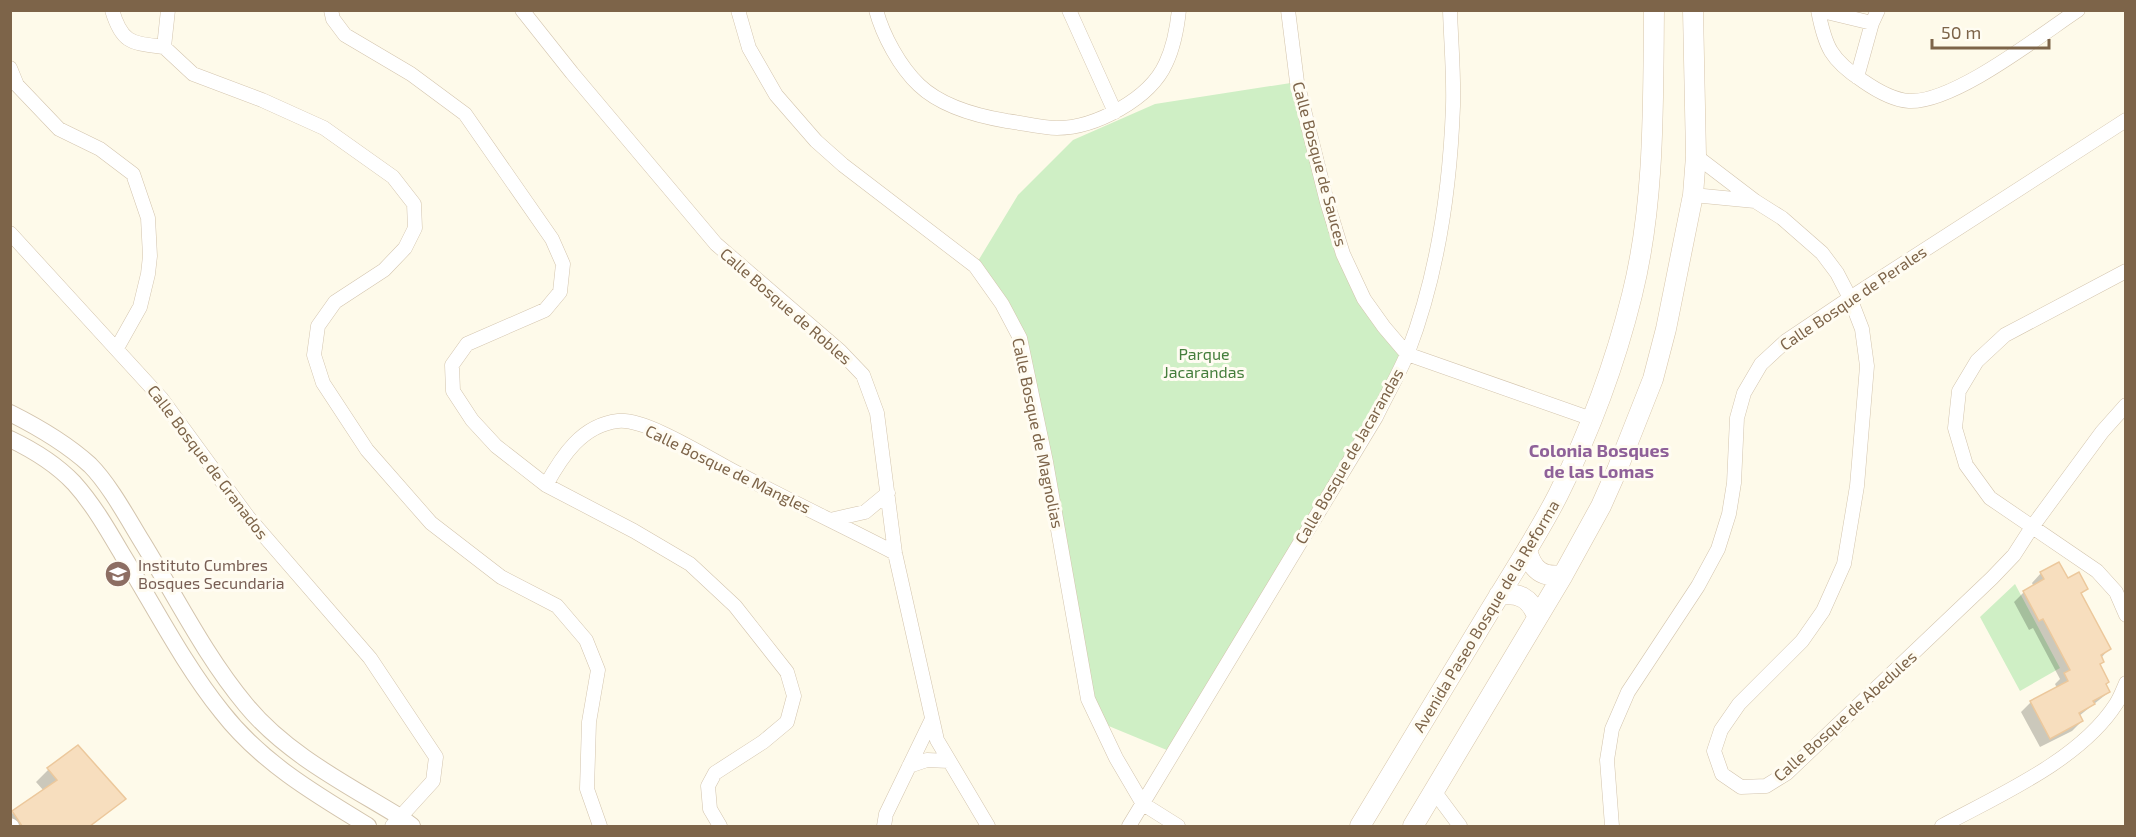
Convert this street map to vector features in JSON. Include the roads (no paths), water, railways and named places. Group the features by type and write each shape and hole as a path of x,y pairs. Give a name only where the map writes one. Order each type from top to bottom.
{"main road":[{"name":"Avenida Paseo Bosque de la Reforma","path":"1360,826 1558,495 1592,419 1614,361 1633,293 1646,212 1653,120 1654,10"},
{"path":"1413,826 1563,575 1617,470 1653,379 1666,329 1693,195 1696,156 1693,10"},
{"path":"1527,550 1530,562 1538,572 1550,577 1563,575"},
{"path":"1499,595 1512,593 1523,596 1533,605 1537,616"}],"street":[{"path":"112,10 118,29 134,44 164,47 193,74 324,128 393,177 414,204 415,228 405,248 384,270 335,302 318,326 314,355 323,383 367,450 431,524 501,577 557,606 586,640 598,670 590,722 587,789 600,826"},
{"path":"164,47 168,10"},
{"path":"331,10 333,19 345,35 411,74 465,114 552,239 563,264 560,292 545,310 467,344 452,365 453,391 472,420 496,446 546,485 634,531 690,564 735,606 787,672 794,696 787,722 764,742 715,772 708,786 710,808 720,826"},
{"name":"Calle Bosque de Robles","path":"522,10 716,244 840,351 863,375 878,413 895,553 937,740 988,826"},
{"name":"Calle Bosque de Magnolias","path":"738,10 749,48 776,95 816,141 843,165 975,266 1002,304 1020,338 1046,462 1088,699 1116,758 1143,804 1178,826"},
{"path":"876,10 899,61 920,86 951,106 987,118 1056,128 1085,125 1115,112 1145,92 1166,66 1177,34 1179,10"},
{"path":"1069,10 1115,112"},
{"name":"Calle Bosque de Sauces","path":"1288,10 1297,82 1327,202 1343,254 1364,299 1407,354"},
{"name":"Calle Bosque de Jacarandas","path":"1129,826 1372,423 1407,354 1422,311 1437,254 1446,194 1453,105 1450,10"},
{"path":"1857,77 1875,17 1818,10 1824,40 1837,60 1857,77 1879,92 1909,101 1939,96 1969,83 2078,10"},
{"path":"10,68 17,85 59,129 100,149 133,174 148,218 150,256 140,307 117,348"},
{"name":"Calle Bosque de Perales","path":"1612,826 1607,760 1612,729 1628,692 1698,586 1718,549 1729,514 1734,483 1737,418 1744,393 1761,364 1786,341 1850,298 2126,120"},
{"name":"Calle Bosque de Abedules","path":"1696,156 1755,201 1782,218 1822,253 1837,273 1850,298 1862,329 1867,366 1857,486 1844,564 1823,612 1802,641 1739,704 1721,730 1714,751 1722,774 1742,787 1766,786 1787,773 1992,578 2014,555 2102,432 2126,405"},
{"name":"Calle Bosque de Abedules","path":"1693,195 1755,201"},
{"name":"Calle Bosque de Granados","path":"10,233 161,398 248,517 370,658 436,757 433,781 401,823"},
{"path":"2126,271 2005,335 1977,361 1959,391 1955,428 1966,465 1990,498 2097,571 2116,592 2126,615"},
{"path":"1407,354 1592,419"},
{"path":"10,413 36,426 91,466 121,507 227,680 248,707 272,731 302,755 401,823"},
{"name":"Calle Bosque de Mangles","path":"546,485 560,460 576,441 599,425 620,421 654,429 895,553"},
{"path":"10,439 50,462 74,483 101,519 202,686 241,735 302,786 368,826"},
{"path":"830,520 865,512 888,493"},
{"path":"1942,826 2047,768 2088,738 2117,704 2126,683"},
{"path":"884,826 886,814 932,719"},
{"path":"909,766 927,760 949,761"},
{"path":"1434,791 1460,826"}],"place":[{"name":"Instituto Cumbres Bosques Secundaria","path":"118,574"}],"district":[{"name":"Colonia Bosques de las Lomas","path":"1599,461"}],"park label":[{"name":"Parque Jacarandas","path":"1204,363"}]}
